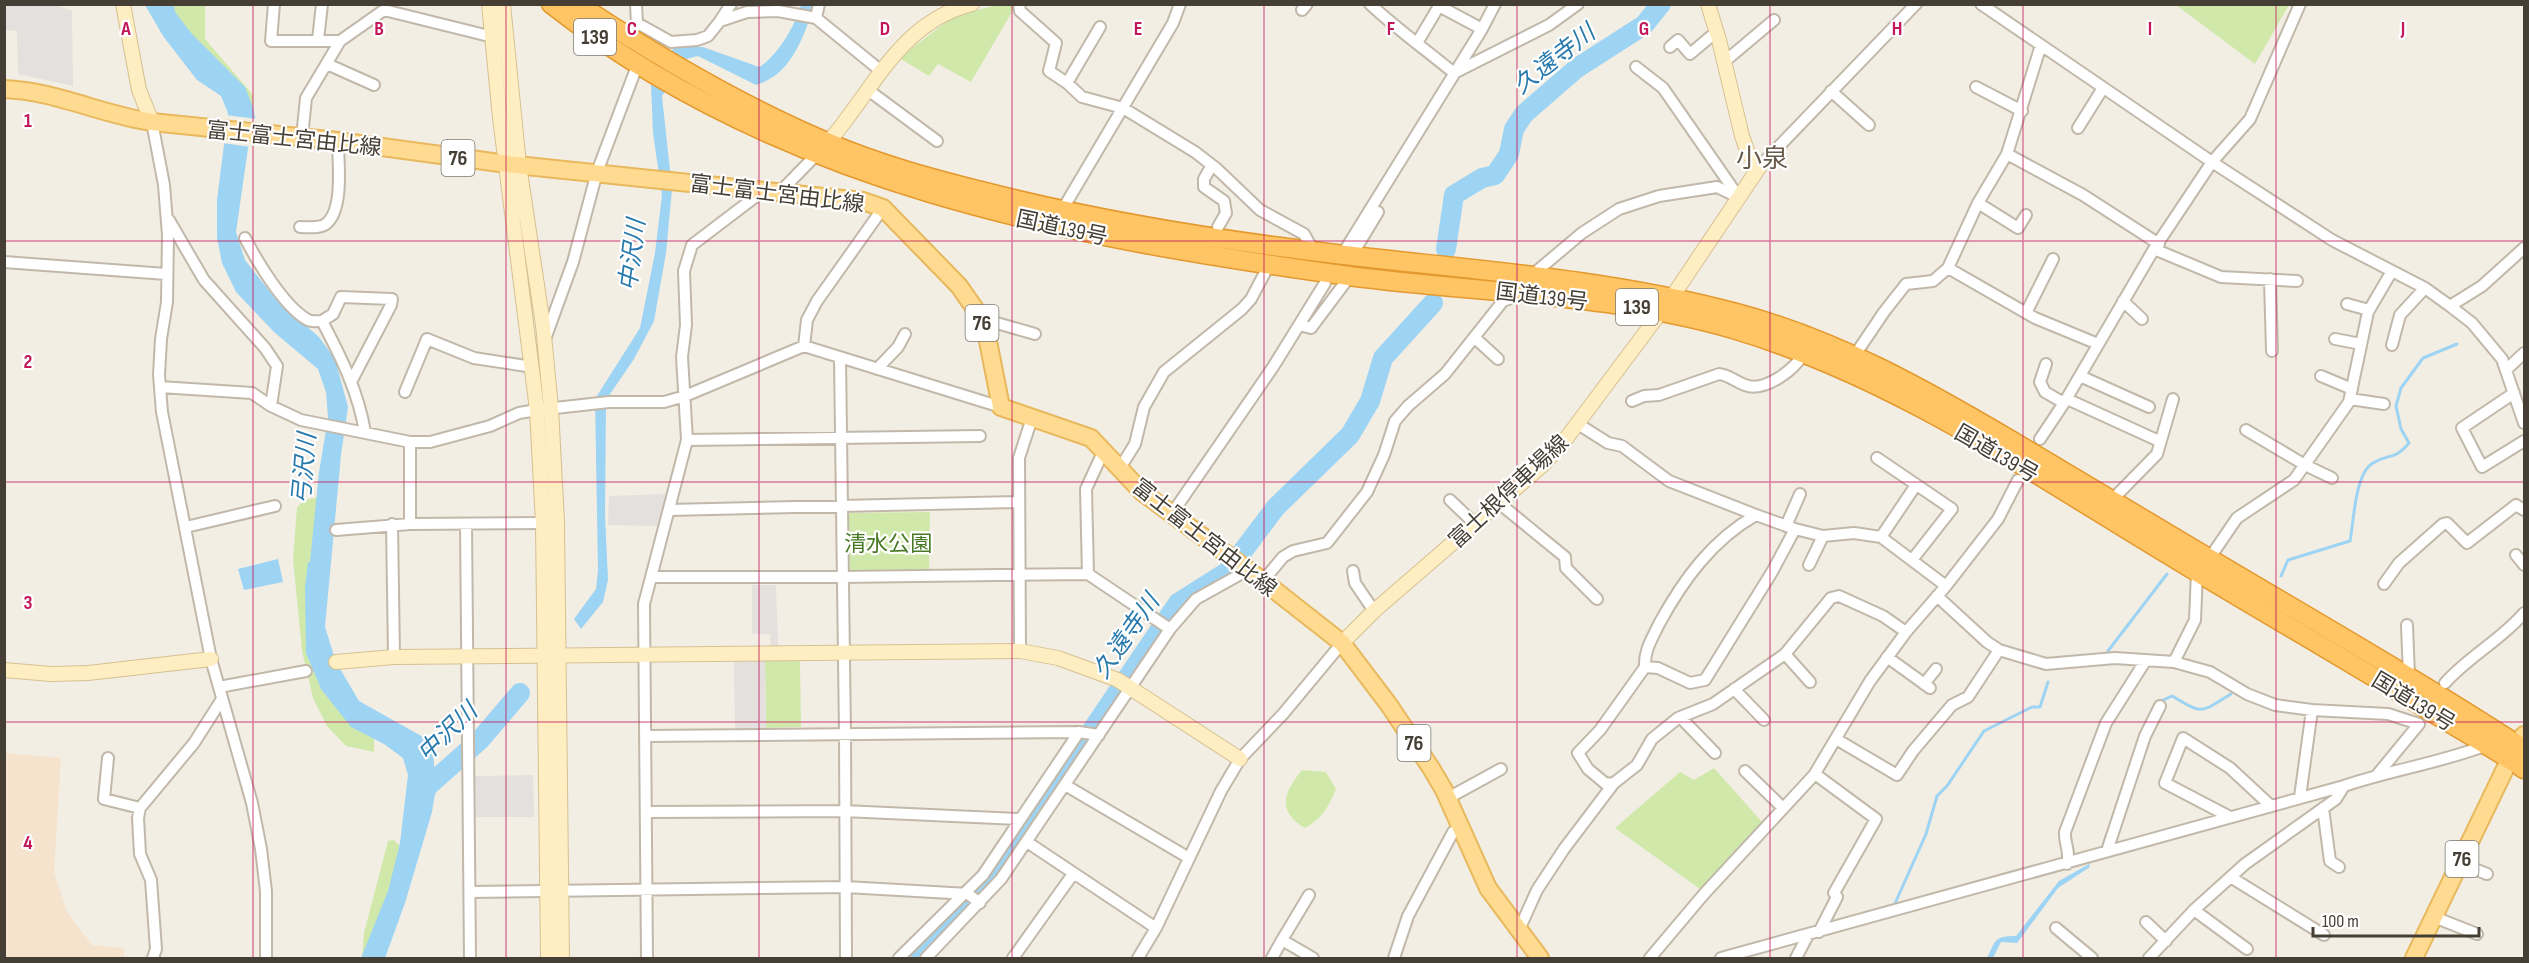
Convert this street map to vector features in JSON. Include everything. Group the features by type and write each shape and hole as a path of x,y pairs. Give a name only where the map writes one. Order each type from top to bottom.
{"highway":[{"name":"国道139号","path":"550,4 639,68 729,116 822,149 919,191 999,214 1196,253 1350,276 1522,294 1666,304 1740,314 1802,334 1855,355 1958,409 2112,500 2203,565 2487,746 2521,753"},
{"name":"国道139号","path":"578,4 632,29 652,53 822,149 1061,212 1198,237 1531,276 1666,304 1804,353 1897,395 2409,677 2521,753"}],"main road":[{"name":"富士富士宮由比線","path":"4,89 50,94 128,119 338,141 513,164 863,201 883,208 959,285 982,324 993,361 1001,407 1091,438 1136,487 1342,643 1389,705 1431,768 1448,798 1488,888 1540,958"},
{"name":"76","path":"2414,958 2460,863 2521,753"}],"street":[{"path":"123,4 139,90 152,122 167,218 167,302 161,339 162,412 211,659 252,802 261,849 266,891 266,958"},
{"path":"274,4 271,41 340,41"},
{"path":"318,40 322,4"},
{"path":"489,4 513,164 544,342 544,655 554,890 562,958"},
{"path":"502,4 513,164 532,368 544,409 557,522 559,655 554,890 548,958"},
{"path":"636,4 632,29 670,42 697,40 708,36 731,4"},
{"path":"816,18 819,4"},
{"path":"647,958 644,604 687,440 682,357 686,325 684,271 687,258 692,245 771,192 822,149 881,71 923,26 953,9 972,4"},
{"path":"1019,4 1020,11 1056,43 1049,71 1082,97 1123,108 1212,165 1260,210 1304,234 1314,252"},
{"path":"1061,212 1173,23 1180,4"},
{"path":"1370,4 1405,36 1454,73"},
{"path":"1342,255 1482,29 1495,4"},
{"path":"1454,73 1549,25 1578,4"},
{"path":"1708,4 1742,136 1748,153 1760,166 1916,4"},
{"path":"1981,4 2212,162 2332,240 2425,288 2450,306 2490,341 2507,369 2524,416"},
{"path":"2040,439 2065,401 2123,301 2212,162 2250,119 2300,4"},
{"path":"1417,43 1439,6 1482,29"},
{"path":"302,137 306,98 340,41 384,10 493,37"},
{"path":"720,21 747,12 764,10 816,18 881,71"},
{"path":"1724,62 1774,20"},
{"path":"1067,83 1100,27"},
{"path":"1670,47 1678,40 1690,54 1716,32"},
{"path":"1855,355 1906,284 1933,280 1948,268 1978,203 2007,154 2041,45"},
{"path":"327,64 374,85"},
{"path":"1636,67 1663,87 1738,196"},
{"path":"544,342 573,262 597,172 639,68"},
{"path":"1976,87 2022,111"},
{"path":"2078,128 2103,88"},
{"path":"868,90 937,141"},
{"path":"1831,91 1869,125"},
{"path":"300,227 320,226 327,223 334,212 338,195 338,141"},
{"path":"2007,154 2083,195 2157,247 2221,277 2297,281"},
{"path":"1212,165 1204,178 1204,187 1224,201 1226,213 1218,227"},
{"name":"富士根停車場線","path":"1342,643 1374,611 1544,464 1578,424 1666,304 1760,166"},
{"path":"1358,245 1388,195 1386,186"},
{"path":"1531,276 1582,233 1619,209 1659,196 1718,188 1738,196"},
{"path":"1978,203 2018,228 2026,215"},
{"path":"804,346 807,320 817,301 883,208"},
{"path":"167,218 204,280 265,348 277,366 271,406"},
{"path":"245,237 263,272 297,311 310,321 322,321 333,314 341,297 392,299 351,382"},
{"path":"2450,306 2482,285 2524,248"},
{"path":"2026,313 2053,259"},
{"path":"4,262 166,274"},
{"path":"1120,468 1134,444 1144,407 1164,372 1242,309 1251,299 1270,263"},
{"path":"1948,268 2026,313 2098,344"},
{"path":"2174,662 2194,620 2203,565 2236,518 2294,480 2351,394 2369,310 2392,271"},
{"path":"1299,325 1311,328 1350,276"},
{"path":"2270,279 2272,351"},
{"path":"1171,515 1325,283"},
{"path":"2392,345 2400,315 2425,288"},
{"path":"1263,581 1283,557 1293,551 1327,543 1366,492 1384,455 1395,421 1408,406 1445,374 1503,301 1522,294"},
{"path":"2123,301 2142,320"},
{"path":"2347,304 2369,310"},
{"path":"322,321 351,382 360,406 365,432"},
{"path":"982,324 993,322 1035,334"},
{"path":"877,369 898,347 905,334"},
{"path":"1475,338 1498,359"},
{"path":"405,392 427,339 474,358 532,368"},
{"path":"2335,339 2361,344"},
{"path":"160,387 252,393 271,406 301,420 410,442 430,442 490,426 519,413 613,402 664,402 685,396 804,346 1001,407"},
{"path":"2507,369 2524,352"},
{"path":"1632,401 1644,396 1659,395 1719,374 1726,374 1745,386 1764,386 1787,371 1800,360 1804,353"},
{"path":"840,358 846,958"},
{"path":"2046,364 2040,382 2045,392 2159,441"},
{"path":"2080,376 2149,408"},
{"path":"2321,376 2351,394 2384,404"},
{"path":"2514,393 2462,428 2482,467 2524,441"},
{"path":"2112,500 2157,454 2173,399"},
{"path":"1020,651 1017,502 1019,459 1032,418"},
{"path":"1578,424 1608,443 1622,446 1669,481 1756,515 1791,528 1823,536 1854,533 1881,537 1946,586"},
{"path":"2246,430 2305,465 2332,478"},
{"path":"687,440 980,436"},
{"path":"410,442 410,524"},
{"path":"1088,574 1086,489 1104,450"},
{"path":"1877,458 1952,509 1912,560"},
{"path":"1650,958 1704,894 1815,774 1870,681 1905,632 1946,586 1998,519 2018,480"},
{"path":"1881,537 1916,485"},
{"path":"1645,667 1658,668 1690,683 1705,680 1772,572 1791,528 1800,494"},
{"path":"1450,500 1475,524"},
{"path":"669,510 1017,502"},
{"path":"1499,503 1565,557 1566,568 1598,599"},
{"path":"2384,584 2399,563 2443,524 2447,523 2468,543 2516,505 2524,510"},
{"path":"186,527 275,506"},
{"path":"1614,783 1606,784 1588,769 1578,753 1600,729 1645,667 1644,654 1675,594 1717,544 1756,515"},
{"path":"336,530 410,524 543,523"},
{"path":"466,524 470,958"},
{"path":"392,525 394,657"},
{"path":"1809,565 1823,536"},
{"path":"2516,555 2524,565"},
{"path":"926,958 972,898 983,875 1020,819 1169,628 1196,599 1239,563"},
{"path":"1353,571 1355,583 1374,611"},
{"path":"651,577 841,578 1088,574 1169,628"},
{"path":"1519,930 1537,890 1564,849 1614,783 1637,765 1652,739 1680,717 1713,704 1785,654 1831,598 1839,596 1883,616 1905,632"},
{"path":"1936,596 1999,650 2046,664 2115,658 2174,662 2210,672 2247,694 2275,705 2312,710 2388,714 2419,724 2377,775"},
{"path":"2445,683 2477,652 2508,632 2524,613"},
{"path":"2407,625 2409,677"},
{"path":"1138,958 1155,928 1221,791 1240,759 1283,714 1342,643"},
{"path":"1836,739 1897,775 1913,751 1952,705 1968,698 1999,650"},
{"path":"336,662 394,657 1020,651 1089,667 1126,685 1240,759"},
{"path":"1785,654 1810,682"},
{"path":"1887,657 1927,686 1936,669"},
{"path":"4,670 51,674 88,673 211,659"},
{"path":"2067,864 2070,857 2064,840 2065,832 2106,723 2146,660"},
{"path":"219,687 306,672"},
{"path":"1734,689 1764,720"},
{"path":"153,958 156,949 151,880 140,854 138,818 140,808 194,743 222,699"},
{"path":"2107,852 2145,736 2160,706"},
{"path":"2300,797 2312,710"},
{"path":"1680,717 1716,753"},
{"path":"645,736 1088,734"},
{"path":"899,958 972,898 1001,879 1065,785 1088,734"},
{"path":"2230,817 2165,783 2183,738 2230,768 2271,806"},
{"path":"1721,958 1885,915 2377,775 2487,746"},
{"path":"108,758 104,799 140,808"},
{"path":"1448,798 1501,769"},
{"path":"1745,771 1783,808"},
{"path":"1796,958 1837,897 1834,893 1876,819 1815,774"},
{"path":"1065,785 1189,858"},
{"path":"2149,958 2194,910 2245,864 2337,799 2344,786"},
{"path":"2323,808 2330,861 2339,867"},
{"path":"646,812 844,811 1020,819"},
{"path":"1394,958 1408,916 1453,832 1461,827"},
{"path":"1027,842 1155,928"},
{"path":"2460,863 2487,874"},
{"path":"1013,958 1073,874"},
{"path":"2232,878 2324,935"},
{"path":"470,892 846,887 972,898"},
{"path":"1272,958 1309,895"},
{"path":"2194,910 2247,949"},
{"path":"2434,917 2477,934"},
{"path":"2146,922 2166,941"},
{"path":"2056,928 2092,958"},
{"path":"1282,940 1313,958"}],"shaded area":[{"path":"56,5 72,11 73,86 18,74 17,31 5,30 5,7"},
{"path":"666,494 657,526 608,525 609,496"},
{"path":"752,585 776,585 778,646 771,646 770,634 752,634"},
{"path":"765,660 766,728 735,729 734,661"},
{"path":"5,753 61,758 54,872 67,912 92,945 124,948 124,958 5,958"},
{"path":"533,775 534,817 476,817 475,776"}],"green space":[{"path":"2289,4 2255,64 2176,5"},
{"path":"171,5 205,5 205,39 253,95 253,112 182,27"},
{"path":"998,5 1015,7 971,82 938,64 929,76 899,58 955,15"},
{"path":"319,497 315,643 374,737 374,752 346,746 327,726 313,698 302,651 293,559 297,507 305,500"},
{"name":"清水公園","path":"930,512 929,572 851,573 847,569 846,513"},
{"path":"765,660 800,660 801,727 766,728"},
{"path":"1714,768 1763,823 1700,889 1615,828 1680,772 1694,780"},
{"path":"1302,770 1326,772 1336,789 1324,812 1305,828 1290,815 1286,801 1291,786"},
{"path":"394,840 400,846 402,866 362,958 364,933 388,841"}],"water":[{"path":"145,5 174,5 175,12 192,34 245,87 256,122 248,148 236,232 245,260 278,302 319,337 335,359 348,407 341,455 325,627 336,662 359,701 423,737 433,753 436,787 432,812 405,903 385,958 361,958 388,891 400,843 408,775 403,758 384,744 351,727 321,689 306,653 305,587 328,418 326,392 318,369 275,333 236,292 222,263 217,238 217,200 228,113 221,96 197,80 163,36"},
{"path":"801,5 814,5 806,30 787,64 768,80 756,85 698,56 686,59 662,96 672,189 666,253 654,321 634,359 606,400 605,515 608,580 603,602 581,629 574,619 596,589 598,570 595,399 640,328 655,253 662,195 653,133 651,85 675,46 703,47 759,67 772,56 785,39"},
{"path":"278,559 283,582 244,590 238,569"},
{"path":"2089,864 2090,867 2058,888 2017,943 2001,942 1993,958 1987,958 1997,940 2016,936 2059,881"}],"pier":[{"path":"225,115 259,119 251,147 222,143"}],"waterway":[{"name":"久遠寺川","path":"1446,249 1454,195 1482,178 1495,175 1509,154 1514,129 1524,114 1577,68 1644,25 1661,4"},
{"name":"久遠寺川","path":"916,958 979,893 1006,857 1178,603 1227,572 1276,507 1350,435 1370,401 1383,358 1433,303"},
{"path":"2281,576 2288,560 2350,541 2362,476 2373,463 2395,455 2409,443 2401,429 2396,406 2401,388 2423,358 2457,344"},
{"path":"2108,651 2167,574"},
{"path":"1893,908 1926,834 1937,796 1947,786 1984,731 2032,707 2040,707 2048,682"},
{"name":"中沢川","path":"421,800 428,786 480,740 520,693"},
{"path":"2159,702 2172,696 2190,706 2202,709 2231,694"},
{"path":"2103,846 2106,836"}],"district":[{"name":"小泉","path":"1762,158"}],"water label":[{"name":"弓沢川","path":"304,469"}]}
